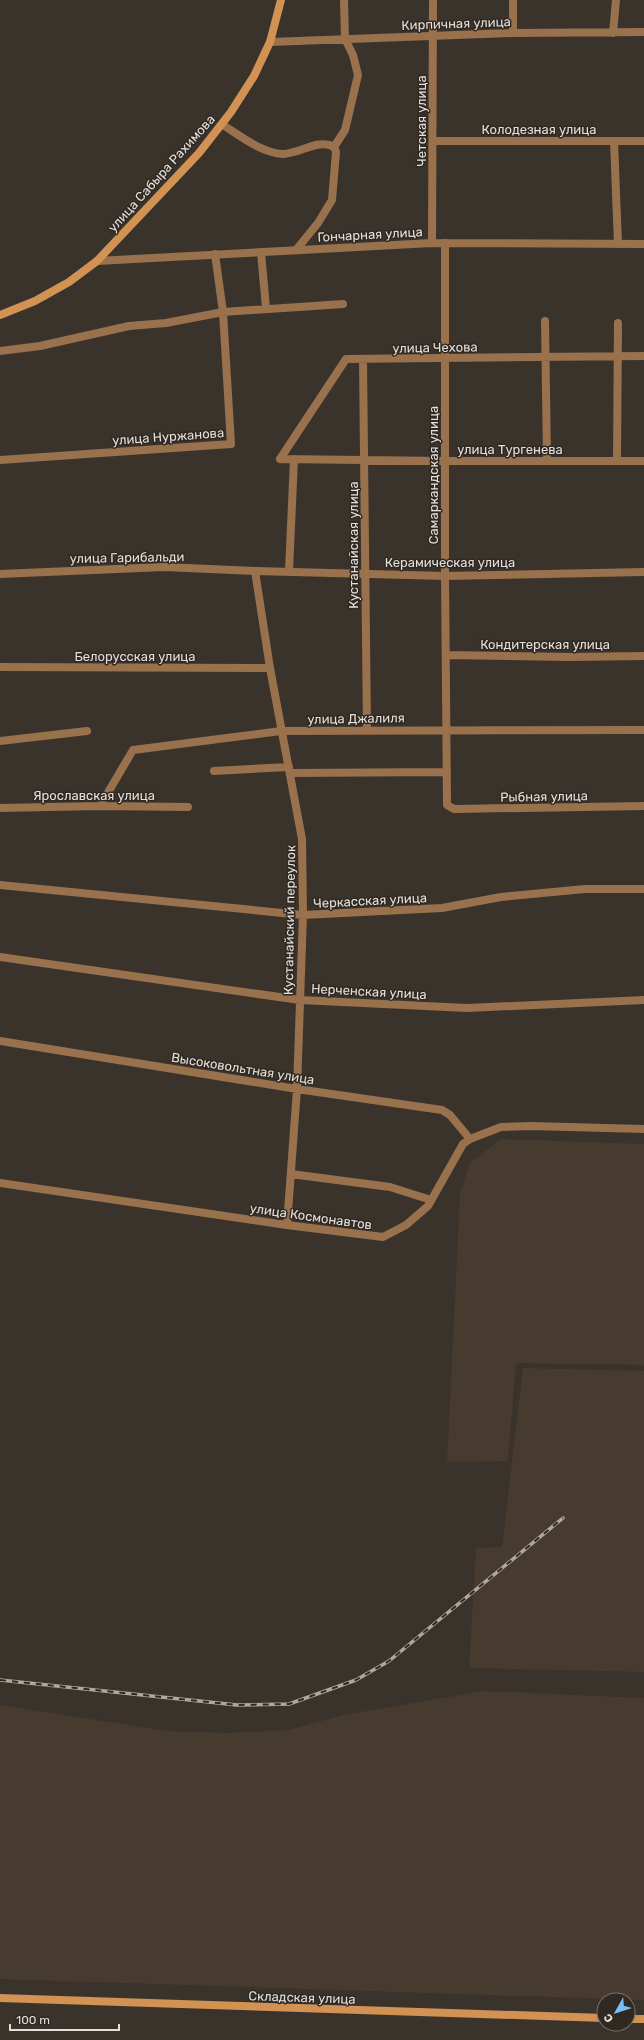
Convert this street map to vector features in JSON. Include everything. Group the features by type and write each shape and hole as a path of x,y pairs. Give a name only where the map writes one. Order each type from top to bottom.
{"main road":[{"name":"улица Сабыра Рахимова","path":"0,315 35,301 69,282 97,261 166,189 222,125 254,76 270,42 280,0"},
{"name":"Складская улица","path":"0,1998 596,2018"}],"street":[{"path":"334,147 345,130 358,75 353,54 345,39 344,0"},
{"name":"Четская улица","path":"432,243 433,0"},
{"path":"513,33 514,0"},
{"path":"613,33 616,0"},
{"name":"Кирпичная улица","path":"270,42 433,35 644,32"},
{"path":"222,125 269,152 285,154 323,144 334,147"},
{"name":"Колодезная улица","path":"433,141 644,141"},
{"path":"614,141 618,244"},
{"path":"296,250 318,223 332,200 336,152 334,147"},
{"name":"Гончарная улица","path":"97,261 445,242 644,244"},
{"name":"Самаркандская улица","path":"445,242 444,358 447,804"},
{"path":"261,252 266,308"},
{"name":"улица Нуржанова","path":"0,460 231,444 223,312 215,254"},
{"path":"0,352 40,346 129,326 166,323 223,312 343,304"},
{"path":"545,321 547,461"},
{"path":"617,461 619,356 618,323"},
{"name":"улица Чехова","path":"280,459 346,359 644,356"},
{"name":"Кустанайская улица","path":"363,360 365,460 364,574 367,730"},
{"name":"улица Тургенева","path":"280,459 445,462 644,461"},
{"path":"289,571 294,459"},
{"name":"улица Гарибальди","path":"0,574 164,567 256,571"},
{"name":"Керамическая улица","path":"256,571 445,576 644,572"},
{"name":"Кустанайский переулок","path":"256,571 270,668 302,839 303,915 297,1089 287,1225"},
{"name":"Кондитерская улица","path":"446,655 570,657 644,656"},
{"name":"Белорусская улица","path":"0,667 270,668"},
{"name":"улица Джалиля","path":"100,806 133,750 281,731 446,729 644,730"},
{"path":"0,741 86,731"},
{"path":"214,771 290,770 447,772"},
{"name":"Рыбная улица","path":"447,804 449,808 454,809 644,806"},
{"name":"Ярославская улица","path":"0,808 100,806 188,807"},
{"name":"Черкасская улица","path":"0,885 303,915 442,908 500,897 584,889 644,888"},
{"name":"Нерченская улица","path":"0,957 300,1000 467,1008 644,1000"},
{"name":"Высоковольтная улица","path":"0,1041 297,1089 442,1110 450,1115 470,1139"},
{"name":"улица Космонавтов","path":"0,1183 287,1225 384,1237 406,1225 428,1206 463,1144 470,1139 501,1127 512,1126 644,1129"},
{"path":"291,1174 390,1186 431,1200"}],"shaded area":[{"path":"501,1139 644,1144 644,1365 516,1363 508,1461 447,1462 460,1193 470,1163"},
{"path":"523,1368 644,1371 644,1672 469,1668 476,1548 502,1547"},
{"path":"484,1691 644,1698 644,2000 636,2000 636,1992 596,1992 596,1998 0,1979 0,1705 167,1731 228,1733 289,1730 343,1715"}],"railway":[{"path":"0,1680 237,1705 289,1704 356,1680 389,1661 563,1518"}]}
